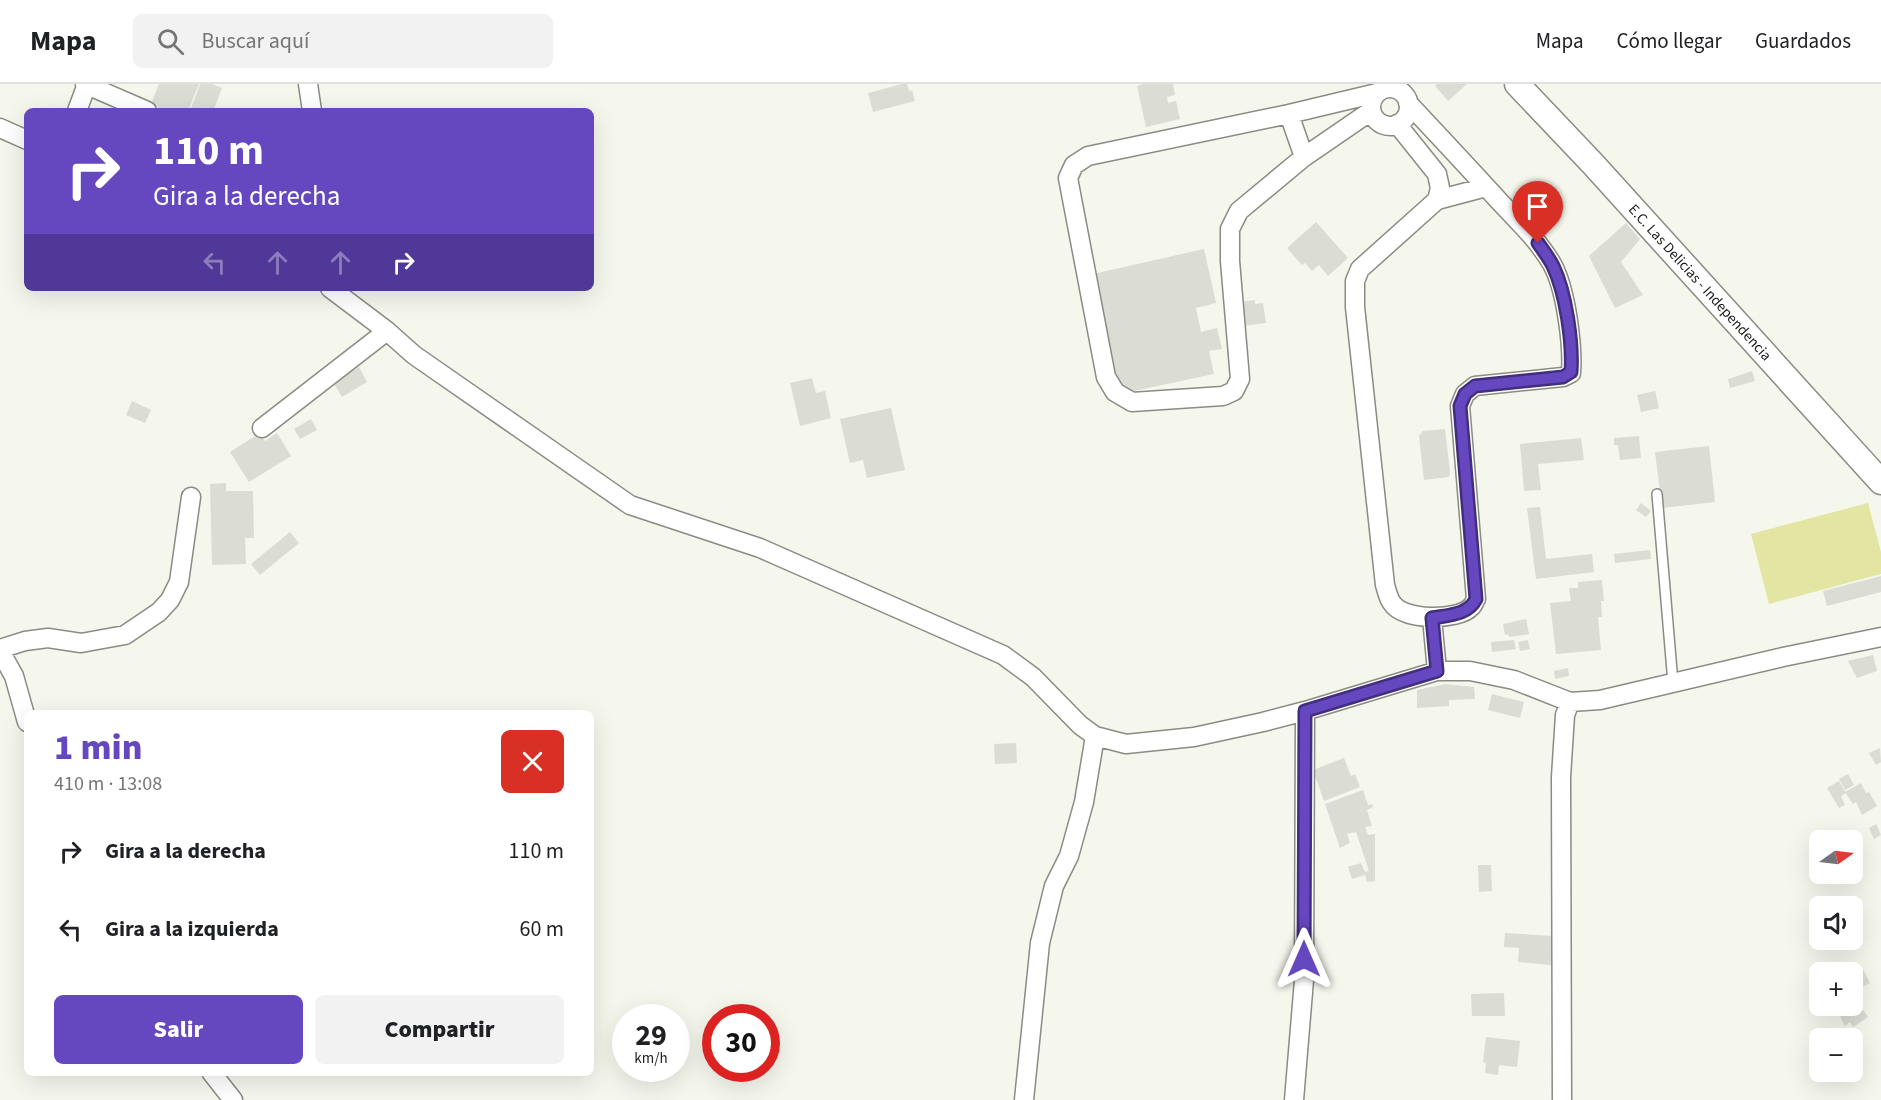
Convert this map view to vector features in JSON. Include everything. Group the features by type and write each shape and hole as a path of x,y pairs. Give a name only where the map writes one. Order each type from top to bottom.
{"street":[{"path":"78,108 86,84 109,97 139,108"},
{"path":"308,84 312,108"},
{"name":"E.C. Las Delicias - Independencia","path":"1517,84 1593,164 1881,482"},
{"path":"1408,103 1406,116 1391,126 1378,122 1371,111 1373,98 1383,89 1395,89 1406,97 1408,103 1486,187 1538,243 1553,266 1563,297 1572,356 1571,372 1563,377 1475,386 1465,394 1460,406 1476,599 1472,607 1464,612 1432,618 1406,614 1392,605 1385,585 1355,307 1355,281 1360,268 1437,200 1486,187"},
{"path":"1371,111 1304,157 1239,211 1230,229 1230,261 1240,379 1234,391 1223,396 1132,402 1115,392 1106,377 1068,178 1074,165 1088,156 1377,93"},
{"path":"1289,114 1304,157"},
{"path":"1397,124 1437,174 1440,188 1437,200"},
{"path":"0,128 24,139"},
{"path":"334,291 387,331 414,355 630,505 760,548 1002,655 1033,677 1080,725 1095,736 1126,744 1194,737 1305,711 1437,671 1470,671 1514,680 1570,702 1600,700 1783,657 1881,637"},
{"path":"261,428 387,331"},
{"path":"24,712 14,676 0,650 25,641 48,638 81,643 125,635 159,612 170,600 179,582 191,497"},
{"path":"1432,618 1437,671"},
{"path":"1562,1100 1561,777 1565,715 1570,702"},
{"path":"1294,1100 1304,980 1305,711"},
{"path":"1024,1100 1040,943 1054,886 1069,856 1084,802 1095,736"},
{"path":"214,1076 233,1100"}],"lane":[{"path":"1657,494 1673,683"}],"green space":[{"path":"1868,503 1881,552 1881,574 1769,604 1751,534"}],"building":[{"path":"159,84 199,84 189,108 160,108 151,104"},
{"path":"200,84 212,84 222,88 214,108 191,108"},
{"path":"907,84 909,91 912,90 915,101 873,112 868,93"},
{"path":"1173,84 1175,95 1167,97 1168,103 1176,101 1180,119 1146,127 1137,86"},
{"path":"1437,84 1467,84 1448,101 1435,86"},
{"path":"1316,222 1348,258 1328,276 1319,265 1312,271 1305,263 1302,265 1287,248"},
{"path":"1626,223 1640,239 1621,262 1643,295 1615,308 1589,256"},
{"path":"1204,249 1216,303 1196,308 1201,332 1217,328 1222,349 1209,351 1214,374 1120,394 1093,274"},
{"path":"1255,300 1255,304 1263,303 1266,323 1242,326 1239,302"},
{"path":"359,367 367,382 342,397 333,382"},
{"path":"1752,371 1755,381 1730,388 1728,379"},
{"path":"812,378 816,393 825,391 831,418 800,426 790,383"},
{"path":"1655,391 1659,408 1641,412 1637,395"},
{"path":"132,401 151,410 145,423 126,415"},
{"path":"891,408 905,470 867,478 863,460 850,463 840,419"},
{"path":"311,419 317,430 300,439 294,429"},
{"path":"1445,429 1449,477 1424,480 1419,436 1423,431"},
{"path":"260,433 265,441 277,433 291,456 249,482 230,452"},
{"path":"1639,436 1641,458 1620,460 1618,445 1614,445 1614,438"},
{"path":"1581,438 1584,460 1538,464 1541,490 1524,491 1520,444"},
{"path":"1709,446 1715,502 1662,508 1655,452"},
{"path":"226,483 226,491 253,491 254,538 245,538 246,564 212,565 210,484"},
{"path":"1641,503 1651,511 1646,517 1636,510"},
{"path":"1540,507 1546,559 1592,554 1594,572 1536,579 1527,508"},
{"path":"290,532 299,543 260,575 251,564"},
{"path":"1650,550 1651,559 1615,563 1614,554"},
{"path":"1881,576 1881,592 1827,606 1823,591"},
{"path":"1602,580 1604,601 1601,601 1602,617 1598,617 1601,650 1556,654 1550,603 1571,601 1569,588 1578,588 1578,582"},
{"path":"1526,619 1529,634 1509,637 1508,634 1505,635 1503,624"},
{"path":"1514,640 1516,649 1492,652 1491,642"},
{"path":"1528,640 1530,649 1520,651 1518,642"},
{"path":"1873,655 1877,671 1857,678 1848,661"},
{"path":"1568,668 1569,676 1555,679 1554,671"},
{"path":"1445,684 1474,687 1475,699 1449,700 1449,706 1417,708 1417,690"},
{"path":"1492,694 1524,702 1520,718 1488,710"},
{"path":"1016,743 1017,763 995,764 994,744"},
{"path":"1880,748 1881,762 1876,765 1869,753"},
{"path":"1344,758 1351,776 1355,774 1360,787 1324,801 1313,770"},
{"path":"1848,774 1854,785 1845,790 1839,779"},
{"path":"1839,781 1846,793 1841,796 1845,805 1839,808 1827,788"},
{"path":"1861,783 1877,806 1862,815 1856,802 1853,804 1845,792"},
{"path":"1363,790 1368,805 1372,804 1373,807 1367,810 1372,826 1365,827 1368,835 1375,834 1375,881 1367,882 1365,875 1352,879 1348,867 1361,863 1365,872 1369,871 1356,832 1347,834 1350,843 1340,848 1325,804"},
{"path":"1876,824 1881,835 1874,839 1869,828"},
{"path":"1478,865 1491,865 1492,891 1479,892"},
{"path":"1505,933 1553,936 1551,965 1518,962 1519,948 1504,947"},
{"path":"1863,969 1870,983 1863,986"},
{"path":"1504,993 1505,1016 1472,1016 1471,994"},
{"path":"1863,1010 1868,1017 1853,1027 1850,1022 1845,1026 1840,1017 1863,1016"},
{"path":"1486,1037 1520,1041 1517,1067 1499,1065 1498,1075 1485,1073 1486,1063 1483,1062"}],"route":[{"path":"1304,959 1305,711 1437,671 1432,618 1464,612 1472,607 1476,599 1460,406 1465,394 1475,386 1563,377 1571,372 1572,356 1563,297 1553,266 1538,243"}]}
